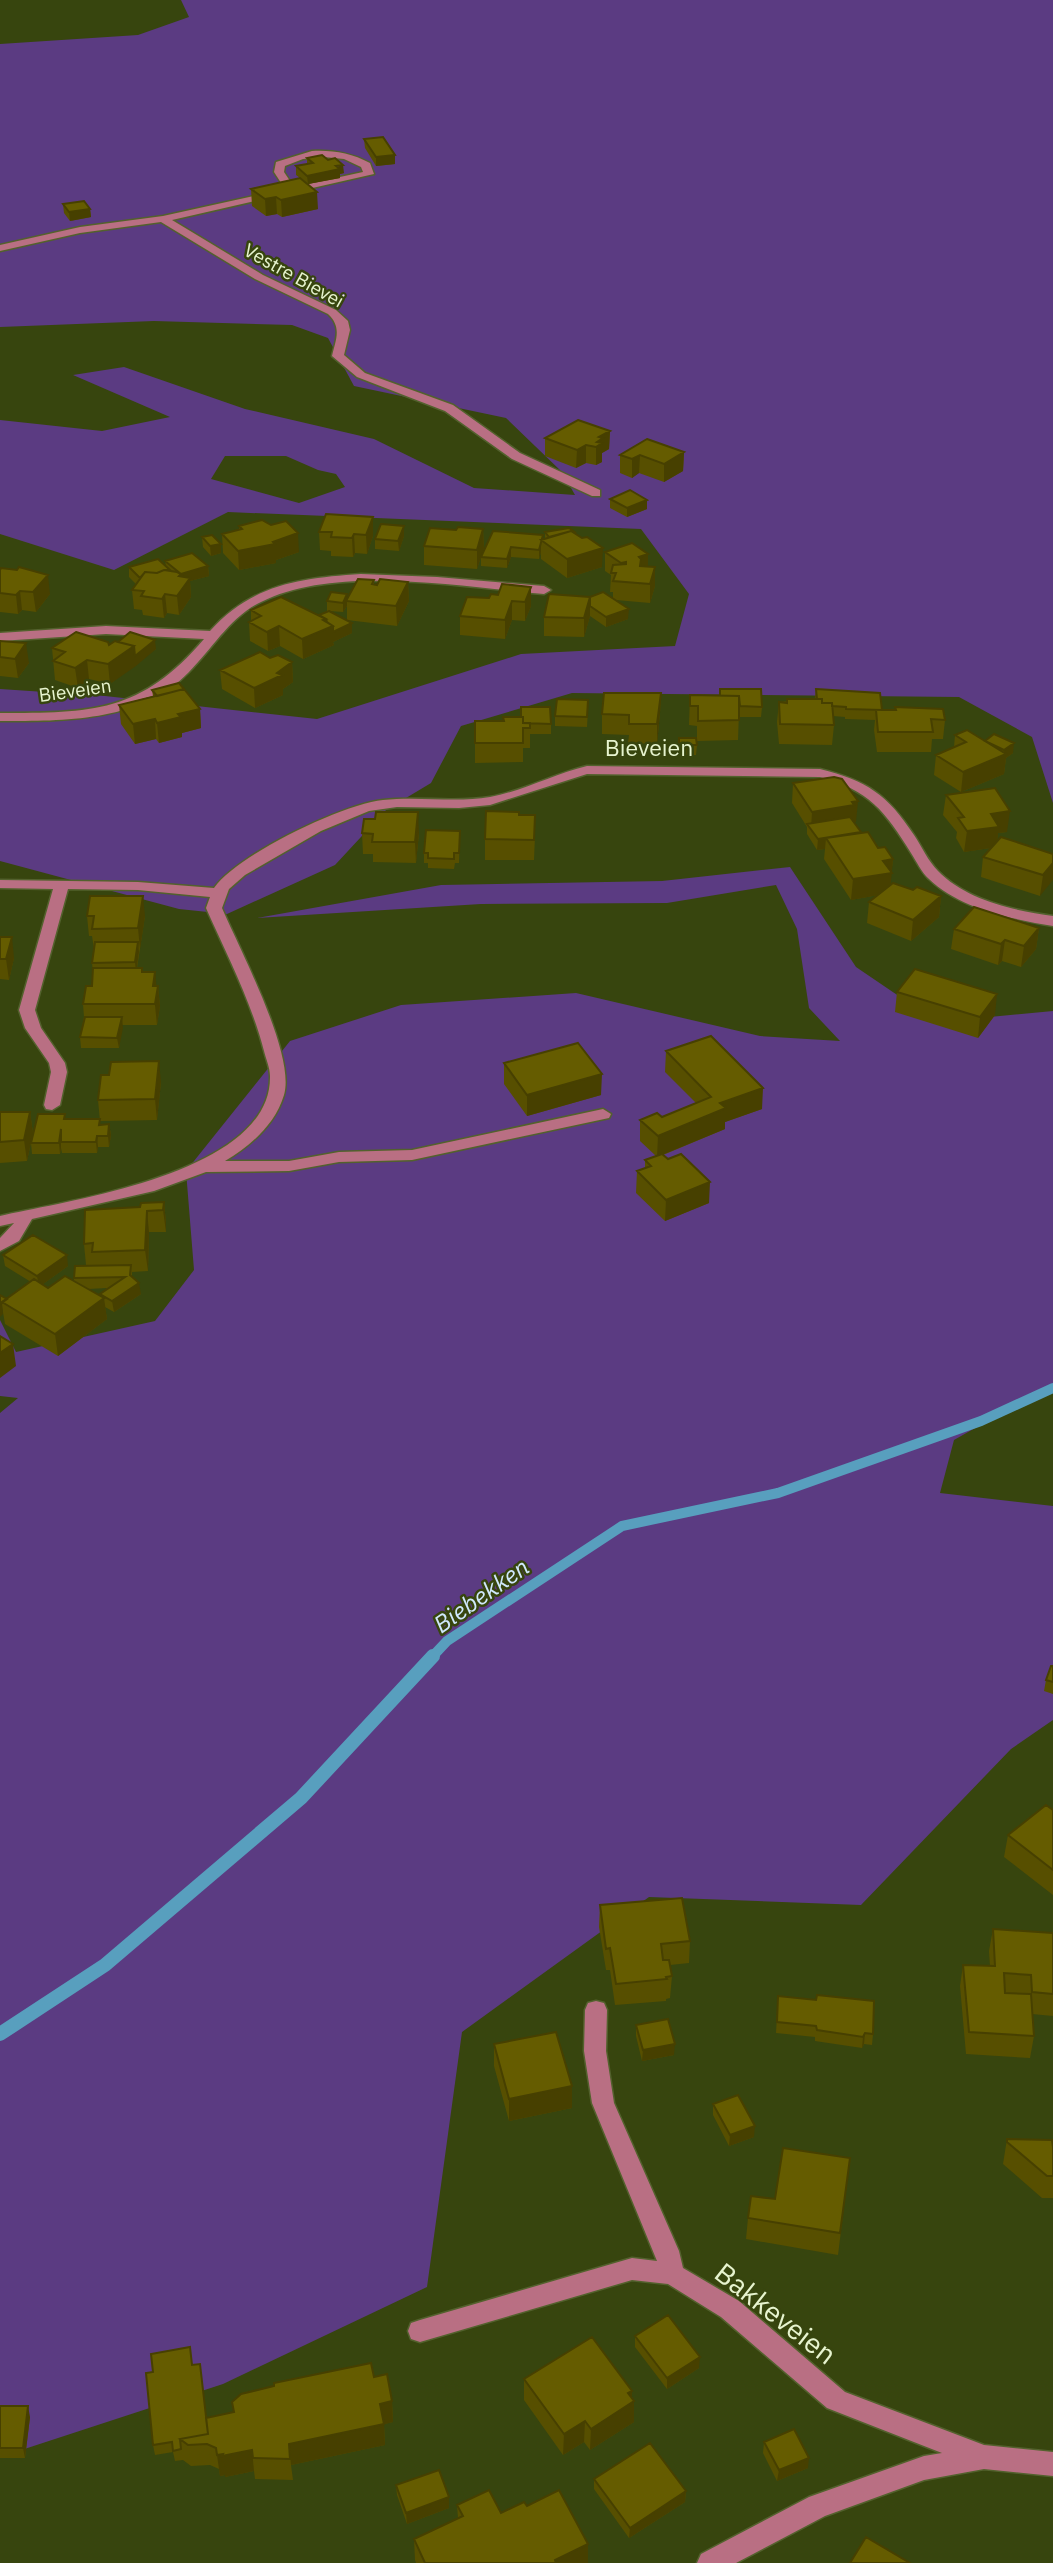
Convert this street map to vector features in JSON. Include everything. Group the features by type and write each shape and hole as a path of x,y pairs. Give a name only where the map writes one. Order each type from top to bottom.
{"street":[{"path":"0,247 80,230 163,219 290,189 369,174 366,165 346,155 332,152 297,158 280,164 279,172 290,189"},
{"name":"Vestre Bievei","path":"163,219 259,277 332,312 342,321 344,330 338,356 361,375 449,408 516,456 596,493"},
{"name":"Bieveien","path":"0,717 61,717 116,707 148,694 174,678 236,611 258,598 286,588 336,579 388,578 544,590"},
{"path":"0,637 106,629 213,635"},
{"name":"Bieveien","path":"218,893 228,881 246,868 313,831 365,807 401,803 460,804 492,801 559,776 587,770 820,773 849,780 873,792 890,809 933,875 961,894 1000,908 1053,921"},
{"path":"0,884 138,886 218,893 214,908 265,1025 278,1075 276,1096 245,1142 204,1167 148,1187 0,1221"},
{"path":"52,1105 59,1072 57,1063 33,1028 27,1010 62,884"},
{"path":"204,1167 289,1166 339,1157 412,1155 603,1114"},
{"path":"0,1245 12,1239 22,1226 25,1215"},
{"path":"421,2331 632,2269 671,2274 667,2251 603,2103 595,2051 596,2010"},
{"name":"Bakkeveien","path":"671,2274 730,2309 836,2400 984,2457 1053,2464"},
{"name":"Bakkeveien","path":"710,2563 818,2506 924,2468 984,2457"}],"shaded area":[{"path":"181,0 1053,0 1053,803 1032,737 959,697 572,693 461,726 431,783 386,810 335,865 227,914 179,909 0,861 0,689 105,696 317,719 521,654 675,646 689,594 641,529 228,512 114,570 0,534 0,420 102,431 170,417 73,375 124,367 245,409 374,439 474,488 575,495 562,472 506,418 354,386 328,338 292,325 154,321 0,327 0,44 138,35 189,17","holes":["225,456 286,456 318,470 336,474 345,487 299,503 211,479"]},
{"path":"790,867 856,967 937,1022 1053,1011 1053,1384 954,1440 940,1493 1053,1506 1053,1720 1011,1749 861,1905 649,1897 462,2032 427,2287 223,2384 0,2457 0,1413 18,1398 0,1396 0,1320 16,1352 155,1321 194,1270 186,1171 290,1041 401,1005 576,993 760,1036 840,1041 809,1008 797,929 776,885 667,903 481,904 257,918 441,885 662,881"}],"building":[{"path":"383,137 395,155 376,157 364,139"},
{"path":"322,155 328,160 335,158 343,165 336,166 340,169 307,176 296,166 313,163 307,158"},
{"path":"300,178 317,192 281,200 276,197 265,199 251,189"},
{"path":"84,201 90,209 69,212 63,204"},
{"path":"578,420 610,431 599,437 603,438 597,442 602,443 596,447 586,445 577,450 545,438"},
{"path":"647,439 684,452 664,464 640,455 632,459 620,455"},
{"path":"630,490 647,500 627,508 610,499"},
{"path":"326,514 373,517 366,535 354,534 352,538 331,537 332,532 319,532"},
{"path":"262,520 271,525 286,521 298,533 273,542 275,544 238,551 222,534 242,529 239,526"},
{"path":"381,524 404,526 398,541 375,539"},
{"path":"458,527 483,529 477,550 424,546 430,528 456,530"},
{"path":"569,528 576,533 571,531 549,537 545,532"},
{"path":"493,531 543,535 539,550 511,547 507,559 481,557"},
{"path":"571,531 582,538 587,537 603,548 567,559 541,540"},
{"path":"212,535 221,544 210,546 202,537"},
{"path":"632,543 648,554 639,557 640,566 655,567 650,584 613,581 616,573 611,573 613,565 626,562 621,563 605,552"},
{"path":"192,553 208,566 181,574 165,561"},
{"path":"158,559 170,570 145,572 140,578 129,567"},
{"path":"19,567 48,575 33,592 20,591 16,595 0,593 1,568 17,570"},
{"path":"164,570 190,578 177,596 165,594 162,599 141,596 144,591 132,590 145,572 157,573"},
{"path":"358,579 374,580 372,584 377,585 380,579 408,582 396,606 346,601"},
{"path":"502,584 531,587 525,602 512,601 505,620 460,616 467,597 489,598 491,594 498,595"},
{"path":"331,592 347,594 343,603 327,601"},
{"path":"603,592 629,609 606,617 590,606 590,597"},
{"path":"549,594 590,597 584,618 544,617"},
{"path":"281,597 326,619 323,620 333,626 302,639 279,626 267,632 249,622 261,616 251,610"},
{"path":"329,611 352,623 333,632 333,626 319,615"},
{"path":"76,632 108,642 109,645 115,641 134,646 108,664 87,660 75,668 53,661 65,652 52,648"},
{"path":"130,632 155,640 135,656 134,646 118,642"},
{"path":"0,641 26,643 15,659 0,657"},
{"path":"260,652 270,658 278,655 292,662 277,673 282,675 254,688 220,670"},
{"path":"179,683 184,689 157,696 152,690"},
{"path":"184,689 200,709 157,723 155,719 133,724 119,705"},
{"path":"720,689 761,689 762,707 740,706 739,696 720,696"},
{"path":"816,689 880,693 882,710 846,709 832,706 832,703 822,703 822,699 817,699"},
{"path":"604,693 661,693 657,724 629,724 629,715 602,714"},
{"path":"690,695 739,696 739,720 698,721 698,706 690,706"},
{"path":"557,699 588,700 587,717 555,716"},
{"path":"787,699 822,699 822,703 832,703 834,725 780,724 779,702 787,703"},
{"path":"521,707 550,707 551,724 523,723"},
{"path":"895,707 943,709 945,720 931,719 933,732 878,732 876,710 896,710"},
{"path":"503,717 523,717 523,723 530,723 530,728 523,728 523,743 475,743 475,721 504,721"},
{"path":"967,730 1006,754 963,772 936,755 966,742 955,735"},
{"path":"994,734 1014,743 1004,750 985,741"},
{"path":"679,738 696,738 697,745 679,745"},
{"path":"834,777 842,779 858,801 852,802 854,805 812,812 793,783"},
{"path":"995,788 1010,811 991,814 999,827 967,831 958,818 964,817 946,795"},
{"path":"486,811 535,815 534,840 485,839"},
{"path":"376,812 418,812 415,842 372,842 373,834 362,833 364,819 375,819"},
{"path":"850,817 861,832 818,839 807,824"},
{"path":"426,830 460,831 459,853 454,853 454,859 428,858 428,853 424,853"},
{"path":"868,832 878,848 885,847 893,859 883,861 892,873 853,879 826,838"},
{"path":"1001,837 1053,854 1053,863 1043,875 983,857"},
{"path":"893,883 913,890 917,887 941,896 913,920 869,902"},
{"path":"90,896 143,896 138,928 92,929 94,916 87,916"},
{"path":"974,907 1039,928 1024,946 1005,940 1001,944 954,929"},
{"path":"0,937 12,937 6,959 0,959"},
{"path":"95,942 138,942 135,962 92,963"},
{"path":"93,968 142,968 142,972 155,972 153,986 158,986 155,1004 83,1004 86,986 92,986"},
{"path":"915,969 997,994 980,1017 897,992"},
{"path":"85,1017 122,1017 117,1038 80,1037"},
{"path":"711,1036 763,1088 720,1103 726,1108 658,1136 640,1120 657,1113 662,1117 711,1097 666,1051"},
{"path":"578,1043 602,1074 527,1095 504,1063"},
{"path":"159,1061 155,1099 98,1100 101,1075 109,1075 111,1062"},
{"path":"0,1112 30,1112 24,1140 0,1142"},
{"path":"38,1114 65,1114 64,1119 100,1119 99,1125 109,1124 108,1136 97,1136 96,1142 61,1142 61,1129 59,1143 31,1143"},
{"path":"662,1154 668,1159 681,1154 710,1182 666,1200 637,1171 651,1166 645,1160"},
{"path":"164,1202 163,1210 147,1211 145,1250 92,1252 93,1243 84,1244 85,1210 140,1207 141,1203"},
{"path":"33,1235 67,1255 37,1276 3,1255"},
{"path":"131,1265 130,1275 139,1283 112,1301 100,1294 125,1277 74,1278 75,1266"},
{"path":"65,1276 104,1298 55,1334 2,1302 34,1279 48,1288"},
{"path":"0,1295 7,1299 0,1304"},
{"path":"0,1336 13,1344 0,1353"},
{"path":"1053,1666 1053,1682 1046,1680"},
{"path":"1046,1805 1053,1810 1053,1870 1008,1835"},
{"path":"682,1898 690,1941 661,1944 663,1960 669,1960 672,1976 666,1977 667,1979 616,1984 610,1948 606,1949 600,1905"},
{"path":"993,1929 1053,1933 1053,1994 1032,1992 1031,1975 1004,1973 1005,1993 1031,1994 1034,2036 969,2032 963,1965 995,1966"},
{"path":"817,1995 874,2001 873,2034 865,2033 863,2037 817,2030 816,2026 777,2022 778,1996 816,2000"},
{"path":"668,2019 675,2044 643,2050 636,2025"},
{"path":"556,2032 572,2086 509,2099 494,2044"},
{"path":"738,2095 755,2126 730,2135 713,2104"},
{"path":"1007,2139 1052,2140 1053,2176 1047,2176 1007,2142"},
{"path":"783,2148 850,2158 840,2233 748,2218 751,2196 775,2199"},
{"path":"668,2315 700,2357 667,2378 635,2336"},
{"path":"592,2337 632,2391 628,2393 634,2401 591,2429 585,2421 564,2434 524,2379"},
{"path":"190,2347 192,2365 200,2364 208,2434 180,2439 181,2449 173,2451 172,2442 153,2445 146,2373 153,2372 151,2354"},
{"path":"371,2363 374,2377 387,2374 392,2401 380,2404 384,2424 289,2444 290,2459 253,2458 252,2450 222,2456 223,2454 217,2455 216,2448 207,2444 188,2445 180,2439 208,2434 206,2418 234,2412 232,2402 241,2394 274,2386 274,2383"},
{"path":"0,2406 28,2406 23,2448 0,2448"},
{"path":"794,2429 809,2458 779,2470 764,2442"},
{"path":"650,2443 686,2491 630,2528 594,2479"},
{"path":"439,2470 449,2497 406,2513 396,2485"},
{"path":"489,2490 501,2513 524,2502 527,2506 559,2490 588,2544 555,2560 556,2563 425,2563 414,2539 463,2516 457,2505"},
{"path":"866,2537 910,2563 850,2563"}],"waterway":[{"name":"Biebekken","path":"432,1657 447,1641 622,1526 778,1493 981,1421 1053,1388"},
{"name":"Biebekken","path":"0,2034 105,1965 301,1798 433,1656"}]}
